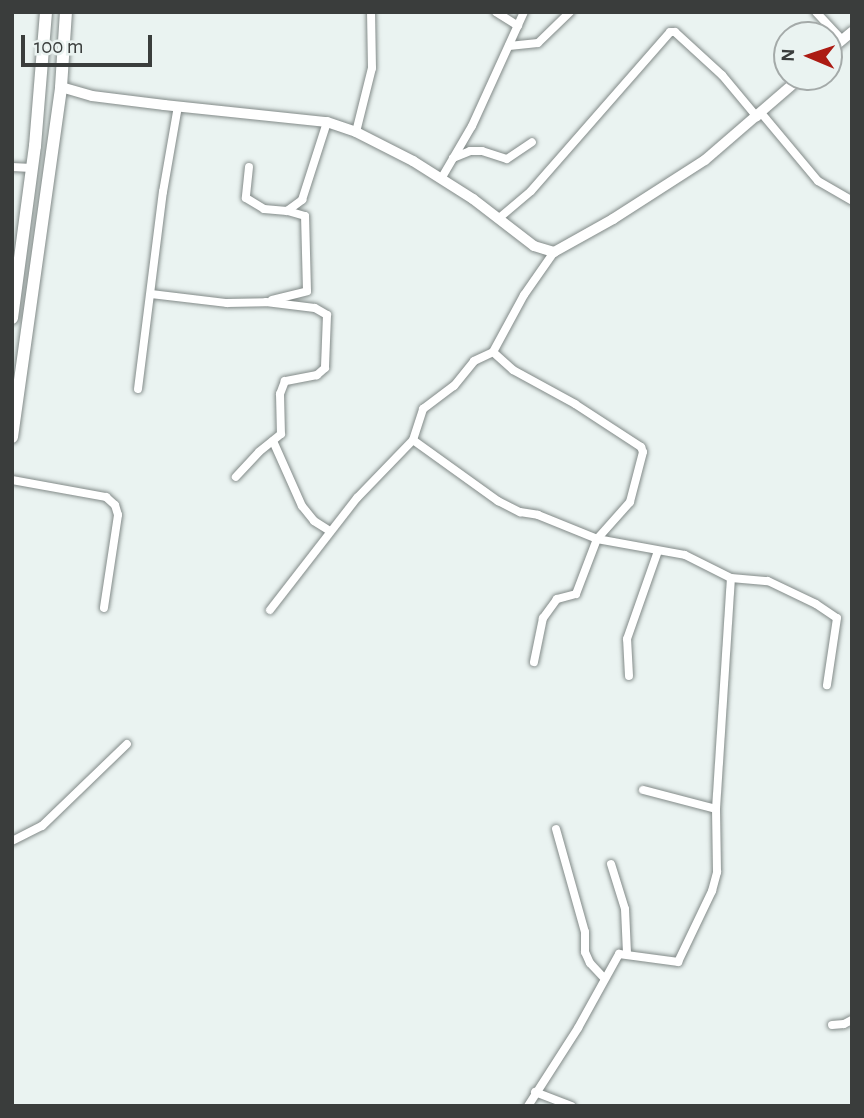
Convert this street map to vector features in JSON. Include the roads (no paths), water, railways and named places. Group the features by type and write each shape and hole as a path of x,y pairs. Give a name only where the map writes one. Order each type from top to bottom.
{"main road":[{"path":"12,318 32,168 46,12"},
{"path":"12,437 61,87 66,12"}],"street":[{"path":"356,132 372,68 371,12"},
{"path":"496,12 518,26"},
{"path":"442,179 524,12"},
{"path":"509,46 538,43 570,12"},
{"path":"498,219 531,191 670,32 675,32 722,75 818,181 852,201"},
{"path":"61,87 92,96 327,122 387,146 442,179 534,246 554,251"},
{"path":"270,610 357,498 413,440 423,409 454,386 474,361 494,352 524,295 554,251 613,219 705,160 786,91"},
{"path":"138,389 178,106"},
{"path":"287,211 302,201 327,122"},
{"path":"453,158 470,151 482,151 507,159 532,142"},
{"path":"12,167 32,168"},
{"path":"249,167 246,198 264,209 305,216 307,291 266,302"},
{"path":"151,294 228,303 266,302 315,308 327,315 325,368 317,375 290,379 281,387 281,434 236,477"},
{"path":"494,352 531,381 575,404 640,447 643,462 630,502 597,539 576,594 556,599 543,618 534,662"},
{"path":"413,440 498,501 597,539 685,555 731,578 750,578 776,584 835,616 837,623 827,685"},
{"path":"274,441 302,506 314,520 330,531"},
{"path":"12,480 106,497 115,505 118,515 104,608"},
{"path":"629,676 627,639 658,551"},
{"path":"528,1106 534,1092 578,1028 619,954 627,953 668,963 678,962 684,955 712,891 717,872 716,809 731,578"},
{"path":"12,841 42,826 127,744"},
{"path":"643,790 716,809"},
{"path":"556,829 585,932 585,952 590,963 604,978"},
{"path":"611,864 625,909 627,953"},
{"path":"832,1024 844,1024 852,1020"},
{"path":"534,1092 571,1106"}]}
